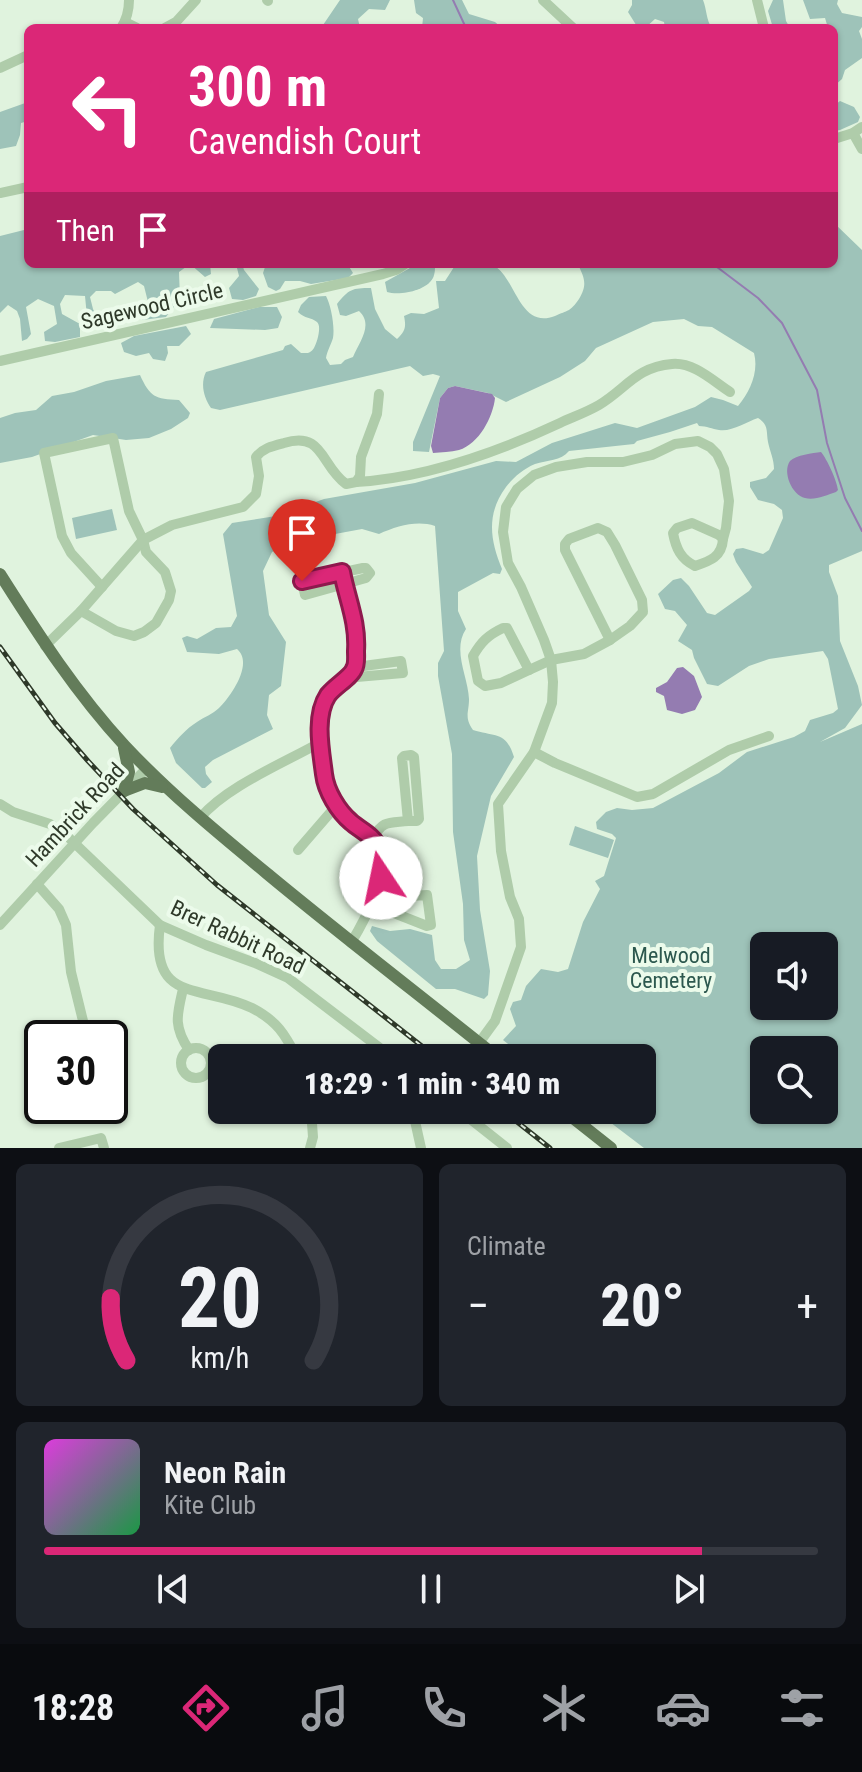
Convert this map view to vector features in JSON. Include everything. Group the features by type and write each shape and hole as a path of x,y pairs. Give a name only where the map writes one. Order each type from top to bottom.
{"main road":[{"path":"0,574 45,646 83,697 166,788 351,943 479,1043"},
{"path":"123,744 129,772 124,791"},
{"path":"124,791 145,783 166,788"},
{"path":"581,1124 611,1148"}],"street":[{"path":"123,24 129,0"},
{"path":"172,24 196,0"},
{"path":"543,0 569,24"},
{"path":"757,0 763,24"},
{"path":"0,68 24,57"},
{"path":"838,138 858,130 862,149"},
{"path":"0,193 24,188"},
{"name":"Sagewood Circle","path":"0,361 399,268"},
{"path":"45,646 81,611 143,540 172,525 243,507 256,494 259,476 256,457 262,450 297,439 310,442 319,450 336,477 346,484 381,481 474,459 538,434 600,404 645,370 674,363 692,366 730,392"},
{"path":"356,482 360,476 361,457 377,414 379,394"},
{"path":"81,611 116,631 134,636 156,623 171,591 165,572 146,552 129,511 113,438 44,453 62,536 71,553 102,587"},
{"path":"479,1043 495,1021 521,947 519,919 510,897 501,851 498,804 534,752 552,703 551,660 508,563 503,532 506,507 517,489 534,475 556,467 635,460 675,444 698,441 717,454 724,469 729,501 722,547 709,562 695,566 684,561 675,544 673,533 677,528 692,523 723,539"},
{"path":"529,670 507,628 488,636 473,656 478,681 485,686 501,683 551,660 584,654 610,640 630,626 643,612 642,600 615,545 607,532 598,528 569,539 565,550 610,640"},
{"path":"363,568 370,573 366,578 344,584 305,595 302,581 363,568"},
{"path":"342,572 357,636 356,667 328,696 322,709 321,742 325,779 336,806 348,820 373,838 378,848 381,871 373,900 351,943"},
{"path":"345,678 403,673 401,661 356,667"},
{"path":"534,752 637,797 653,794 729,750 769,736"},
{"path":"200,818 224,797 321,742"},
{"path":"373,838 385,823 417,821 419,819 414,757 411,755 402,758 408,821"},
{"name":"Hambrick Road","path":"0,925 147,768"},
{"name":"Brer Rabbit Road","path":"0,804 13,812 50,824 75,843 160,925 288,978 375,1044"},
{"path":"298,850 336,806"},
{"path":"37,884 59,909 66,925 71,972 83,1020"},
{"path":"427,895 431,925 427,926 373,900 427,895"},
{"path":"160,925 158,943 161,965 171,979 183,989 251,1008 269,1019 286,1035 290,1044"},
{"path":"183,989 176,1020 189,1050"},
{"path":"310,1148 312,1124"},
{"path":"416,1124 421,1148"},
{"path":"477,1124 507,1148"},
{"path":"59,1148 101,1138 104,1148"}],"green space":[{"path":"340,0 390,0 385,10 369,9 358,19 359,24 324,24"},
{"path":"414,0 462,0 469,14 497,24 422,24 423,18 416,13"},
{"path":"632,0 703,0 710,24 664,24 655,19 649,24 636,24 628,12"},
{"path":"773,0 783,0 788,24 772,24 768,11"},
{"path":"803,0 838,0 842,13 862,17 859,31 862,58 845,70 838,82 838,24 827,24 825,18 810,19"},
{"path":"24,103 24,122 21,123 16,146 0,149 0,112"},
{"path":"838,103 854,107 860,117 858,122 838,130"},
{"name":"Melwood Cemetery","path":"838,227 862,250 862,551 829,565 829,572 838,596 840,641 862,705 845,728 820,742 862,724 862,1148 644,1148 612,1124 656,1124 656,1044 508,1044 503,1040 516,1026 510,1009 513,1002 521,1000 526,986 541,969 558,972 568,969 583,922 600,889 595,881 604,876 616,838 597,829 596,822 606,812 617,808 653,808 719,773 747,752 794,737 805,731 810,720 838,709 828,659 823,651 769,659 749,666 718,686 707,684 692,650 678,641 687,625 675,611 665,609 658,594 673,580 681,578 707,613 715,615 752,587 733,554 736,549 743,548 763,554 769,550 783,518 782,510 774,504 758,500 750,487 750,482 766,478 774,469 766,428 758,418 724,430 699,426 697,423 634,444 569,451 523,471 509,483 495,507 492,527 502,569 500,574 493,573 458,592 458,611 466,629 460,646 468,690 469,722 473,730 503,739 514,757 491,796 477,856 480,910 490,971 488,995 484,999 455,989 436,989 377,941 370,931 372,926 390,931 410,929 432,935 435,960 441,969 456,969 470,960 464,940 463,904 453,832 452,754 438,676 438,663 444,651 435,526 407,525 379,534 362,529 292,542 272,552 263,571 269,615 286,642 281,686 269,695 267,715 273,729 213,760 205,767 212,782 205,788 176,763 170,748 189,728 224,703 242,671 242,655 237,649 219,654 187,652 182,638 197,639 216,628 231,627 237,616 223,534 232,523 276,516 324,499 415,483 496,461 516,462 552,443 615,423 637,428 695,407 711,397 738,406 752,381 755,367 754,353 712,327 698,326 684,319 653,322 596,348 585,361 560,377 506,402 488,393 455,386 448,388 440,398 429,452 413,451 413,442 440,376 423,376 410,366 220,410 211,408 206,400 203,386 206,372 283,350 291,344 301,353 311,351 318,339 318,324 298,312 309,297 326,296 329,305 333,338 326,358 330,365 341,364 353,357 364,334 365,322 359,311 340,315 337,304 351,290 371,288 375,309 385,329 397,339 405,328 404,316 424,314 439,308 436,281 445,281 453,268 497,268 526,309 533,316 543,318 555,316 573,306 579,299 584,281 580,268 838,268"},
{"path":"24,230 24,268 184,268 179,272 180,299 166,317 142,320 141,312 148,302 144,286 138,282 115,294 96,291 90,297 100,325 94,328 88,327 85,296 65,295 60,304 62,314 80,324 80,337 55,342 45,341 44,332 57,324 54,306 38,299 26,307 31,334 22,341 17,311 8,305 0,313 0,236"},
{"path":"195,268 210,268 211,274 205,277"},
{"path":"237,268 243,268 259,289 256,296 232,299 229,288 239,276"},
{"path":"265,268 350,268 353,273 348,278 311,284 285,281 276,291 268,287 263,273"},
{"path":"410,268 435,268 430,282 412,291 387,292 385,282"},
{"path":"259,307 277,307 282,317 278,328 210,328 214,319"},
{"path":"186,326 191,334 179,346 167,346 165,361 153,359 149,353 136,356 124,352 121,343 134,336"},
{"path":"140,375 154,395 179,400 190,413 188,418 149,438 126,440 93,435 32,457 0,463 0,418 36,410 52,396"},
{"path":"112,509 117,530 76,539 72,518"},
{"path":"575,826 614,840 608,858 569,845"}],"shaded area":[{"path":"455,386 492,394 495,398 491,413 479,436 466,447 433,453 431,446 440,398 448,388"},
{"path":"821,452 838,490 812,499 800,496 792,488 788,477 790,461"},
{"path":"683,667 694,676 702,697 695,710 682,714 667,710 664,696 656,692 656,688 667,682 677,668"}],"waterway":[{"path":"453,0 464,24"},
{"path":"718,268 758,298 782,323 817,390 827,443 845,498 862,531"}],"railway":[{"path":"0,647 55,723 133,809 217,885 419,1044"},
{"path":"520,1124 550,1148"}],"route":[{"path":"302,581 342,572 353,613 357,636 356,667 328,696 320,721 321,742 325,779 336,806 348,820 373,838 378,848 381,878"}]}
